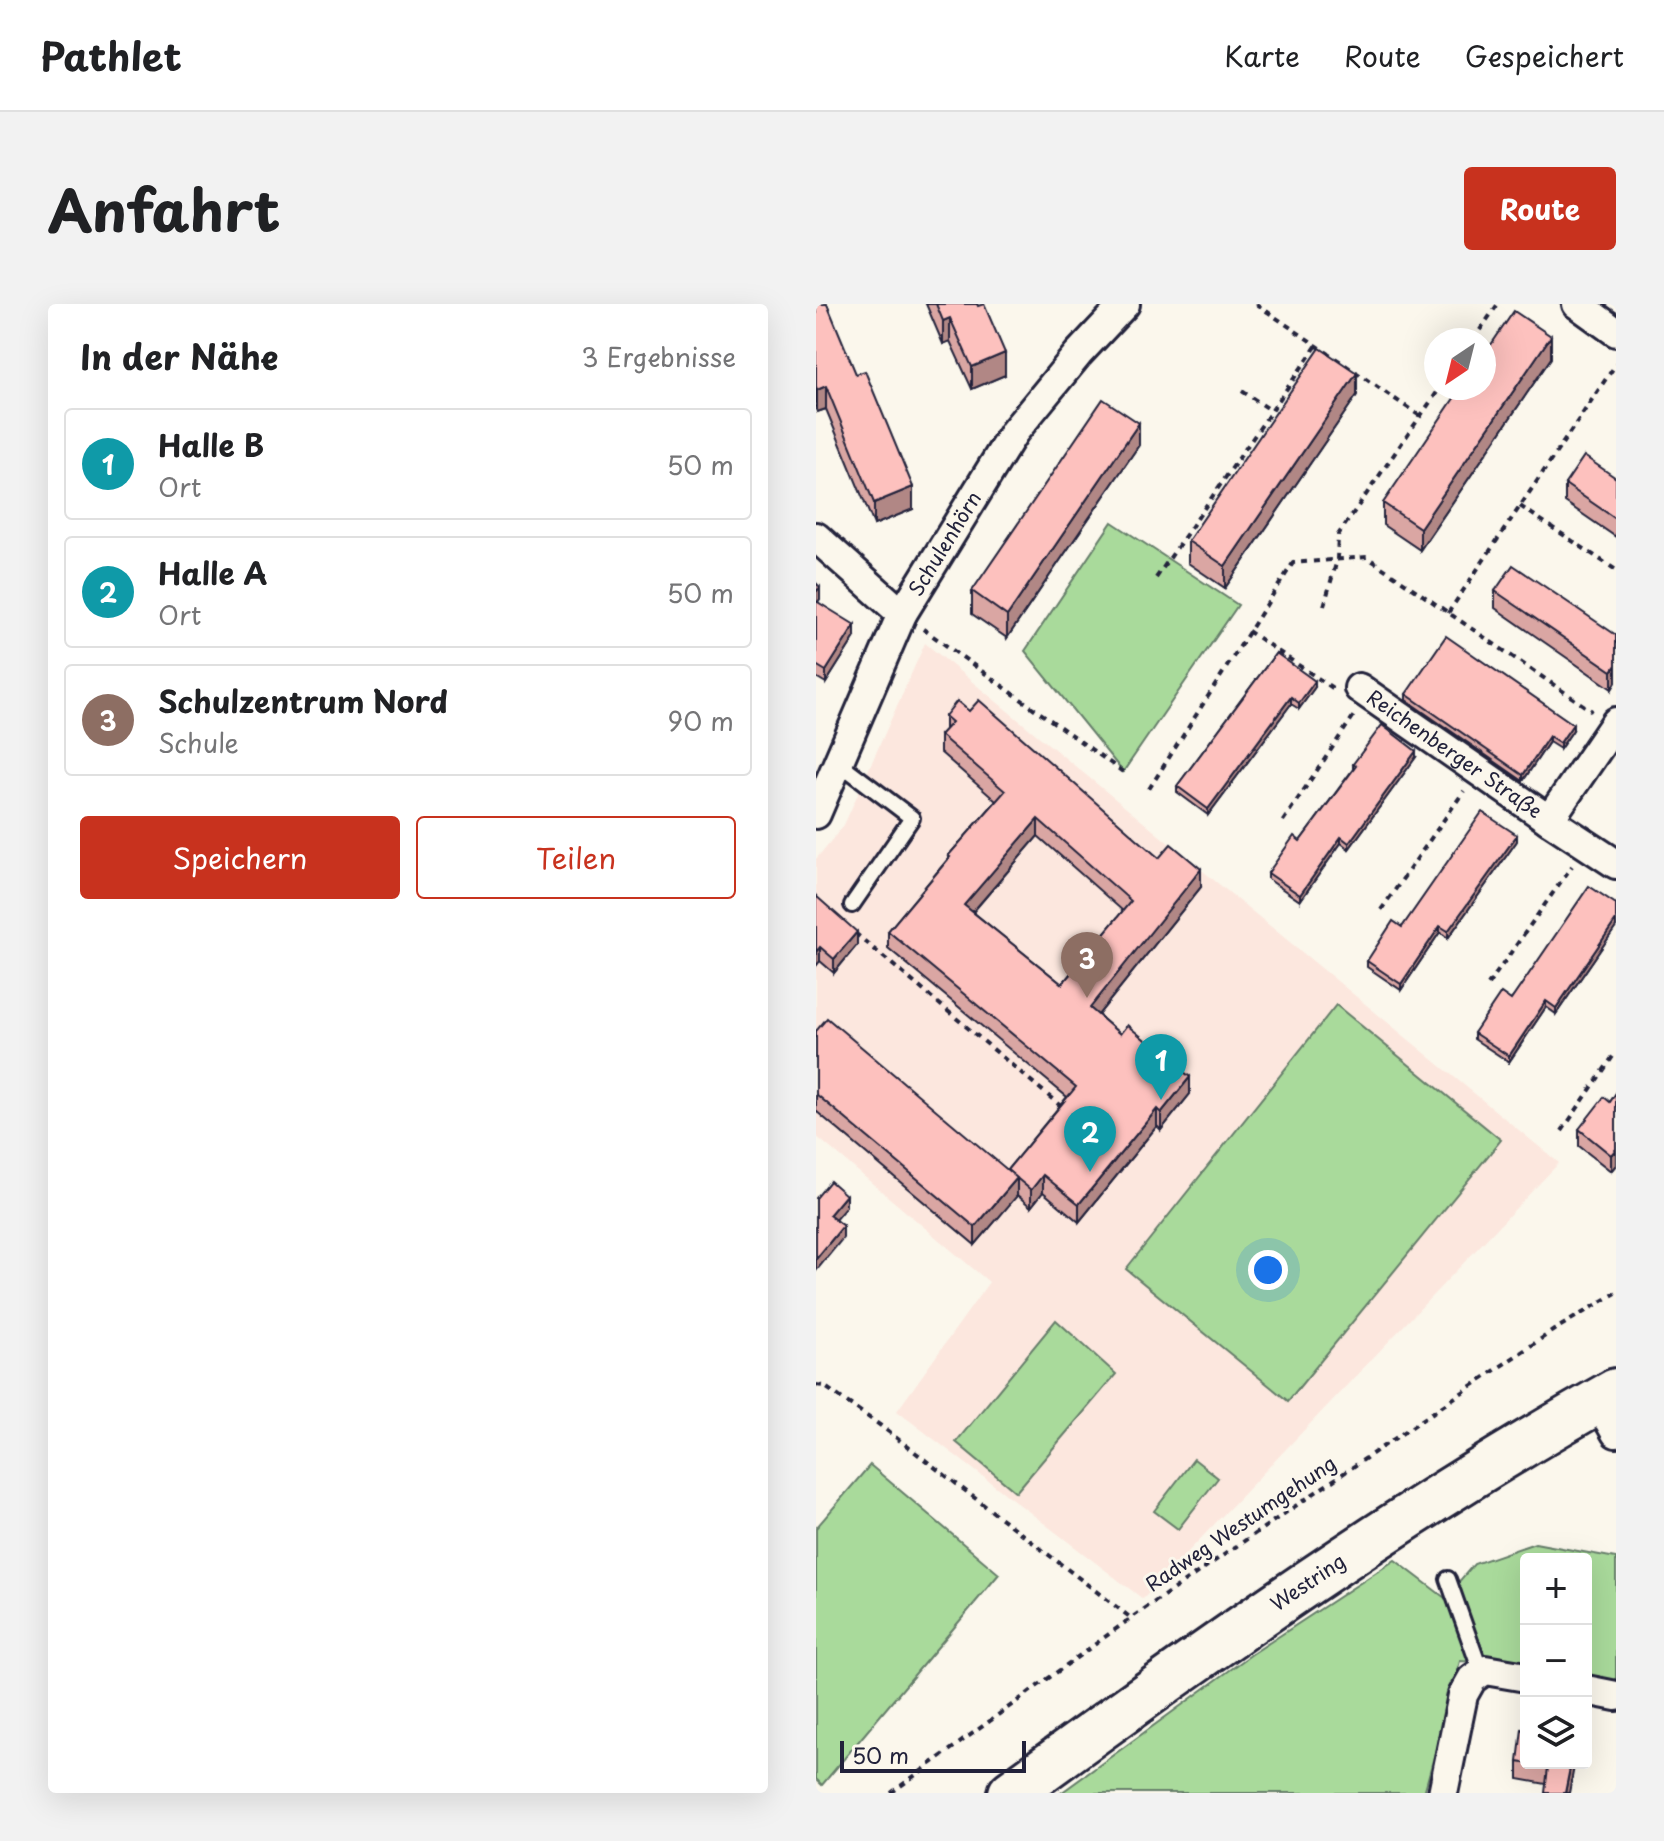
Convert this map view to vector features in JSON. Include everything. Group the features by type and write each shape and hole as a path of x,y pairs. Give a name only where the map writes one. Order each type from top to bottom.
{"main road":[{"name":"Westring","path":"1011,1793 1143,1696 1352,1551 1610,1408"}],"street":[{"name":"Schulenhörn","path":"816,814 902,614 1014,432 1078,354 1125,304"},
{"path":"1577,304 1616,332"},
{"path":"816,537 902,614"},
{"name":"Reichenberger Straße","path":"1363,691 1616,864"},
{"name":"Reichenberger Straße","path":"1549,820 1615,724"},
{"path":"1443,1793 1463,1695 1472,1679 1485,1670 1520,1676"},
{"path":"1592,1691 1616,1696"}],"lane":[{"path":"838,762 912,818 852,905"},
{"path":"1448,1579 1481,1672"}],"path":[{"path":"1256,304 1420,416"},
{"path":"1481,328 1498,304"},
{"path":"1156,578 1317,345"},
{"path":"1448,613 1616,364"},
{"path":"1242,391 1272,411"},
{"path":"1324,606 1337,560 1338,535 1431,400"},
{"path":"1520,506 1616,570"},
{"path":"1149,789 1293,563 1367,557 1615,724"},
{"path":"902,614 1123,772"},
{"path":"1248,631 1339,692 1363,691"},
{"path":"1283,821 1363,691"},
{"path":"1381,910 1478,770"},
{"path":"1488,985 1587,845"},
{"path":"852,931 1069,1113"},
{"path":"1562,1131 1616,1052"},
{"name":"Radweg Westumgehung","path":"891,1793 1131,1618 1554,1330 1616,1293"},
{"path":"816,1385 824,1386 881,1426 1131,1618"}],"shaded area":[{"path":"925,643 1559,1163 1143,1599 897,1411 989,1282 816,1136 816,859 844,825"}],"green space":[{"path":"1112,522 1238,605 1123,772 1025,651"},
{"path":"1336,1005 1501,1140 1288,1401 1126,1269"},
{"path":"1056,1320 1116,1374 1016,1492 956,1442"},
{"path":"1194,1459 1218,1478 1178,1529 1154,1511"},
{"path":"870,1465 999,1574 822,1785 816,1779 816,1528"},
{"path":"1535,1543 1589,1553 1520,1553 1520,1665 1460,1661 1424,1793 1061,1793 1252,1654 1395,1560 1445,1598 1474,1564"},
{"path":"1592,1554 1616,1558 1616,1681 1592,1677"}],"building":[{"path":"816,304 827,304 856,374 865,371 913,487 874,503 826,386 817,390"},
{"path":"936,304 984,304 1005,353 972,367 950,318 943,321"},
{"path":"1514,311 1551,336 1420,528 1383,503 1453,400 1496,400 1496,337"},
{"path":"1320,348 1357,373 1225,566 1188,541"},
{"path":"1103,399 1139,423 1007,616 972,591"},
{"path":"1584,456 1616,478 1616,519 1565,484"},
{"path":"1513,565 1616,635 1616,665 1612,671 1495,591"},
{"path":"816,601 855,625 826,671 816,665"},
{"path":"1446,636 1573,724 1560,743 1549,736 1523,775 1406,694"},
{"path":"1276,653 1315,681 1299,703 1291,697 1208,809 1177,786"},
{"path":"979,700 1159,858 1171,844 1201,869 1090,1008 1120,1034 1127,1025 1190,1077 1161,1113 1157,1109 1079,1204 1043,1175 1031,1190 1007,1170 1076,1087 888,931 1005,791 940,735 952,722 945,716 957,701 969,711","holes":["1038,819 1131,901 1062,984 964,905"]},
{"path":"1382,725 1416,751 1349,843 1341,837 1300,895 1268,873 1294,836 1300,841 1356,766 1353,764"},
{"path":"1482,812 1517,835 1448,931 1440,926 1401,984 1367,961 1393,921 1402,927"},
{"path":"1589,886 1616,904 1616,920 1556,1008 1546,1001 1509,1056 1474,1033 1501,993 1511,1000"},
{"path":"816,896 857,932 834,959 820,947 816,952"},
{"path":"827,1018 1017,1178 975,1227 816,1094 816,1031"},
{"path":"1616,1093 1616,1149 1611,1155 1579,1129 1604,1097 1610,1102"},
{"path":"830,1181 846,1195 829,1215 843,1226 816,1259 816,1198"},
{"path":"1548,1769 1570,1769 1565,1793 1545,1793"}],"place":[{"name":"Schulzentrum Nord","path":"1087,998"},
{"name":"Halle B","path":"1161,1100"},
{"name":"Halle A","path":"1090,1172"}]}
